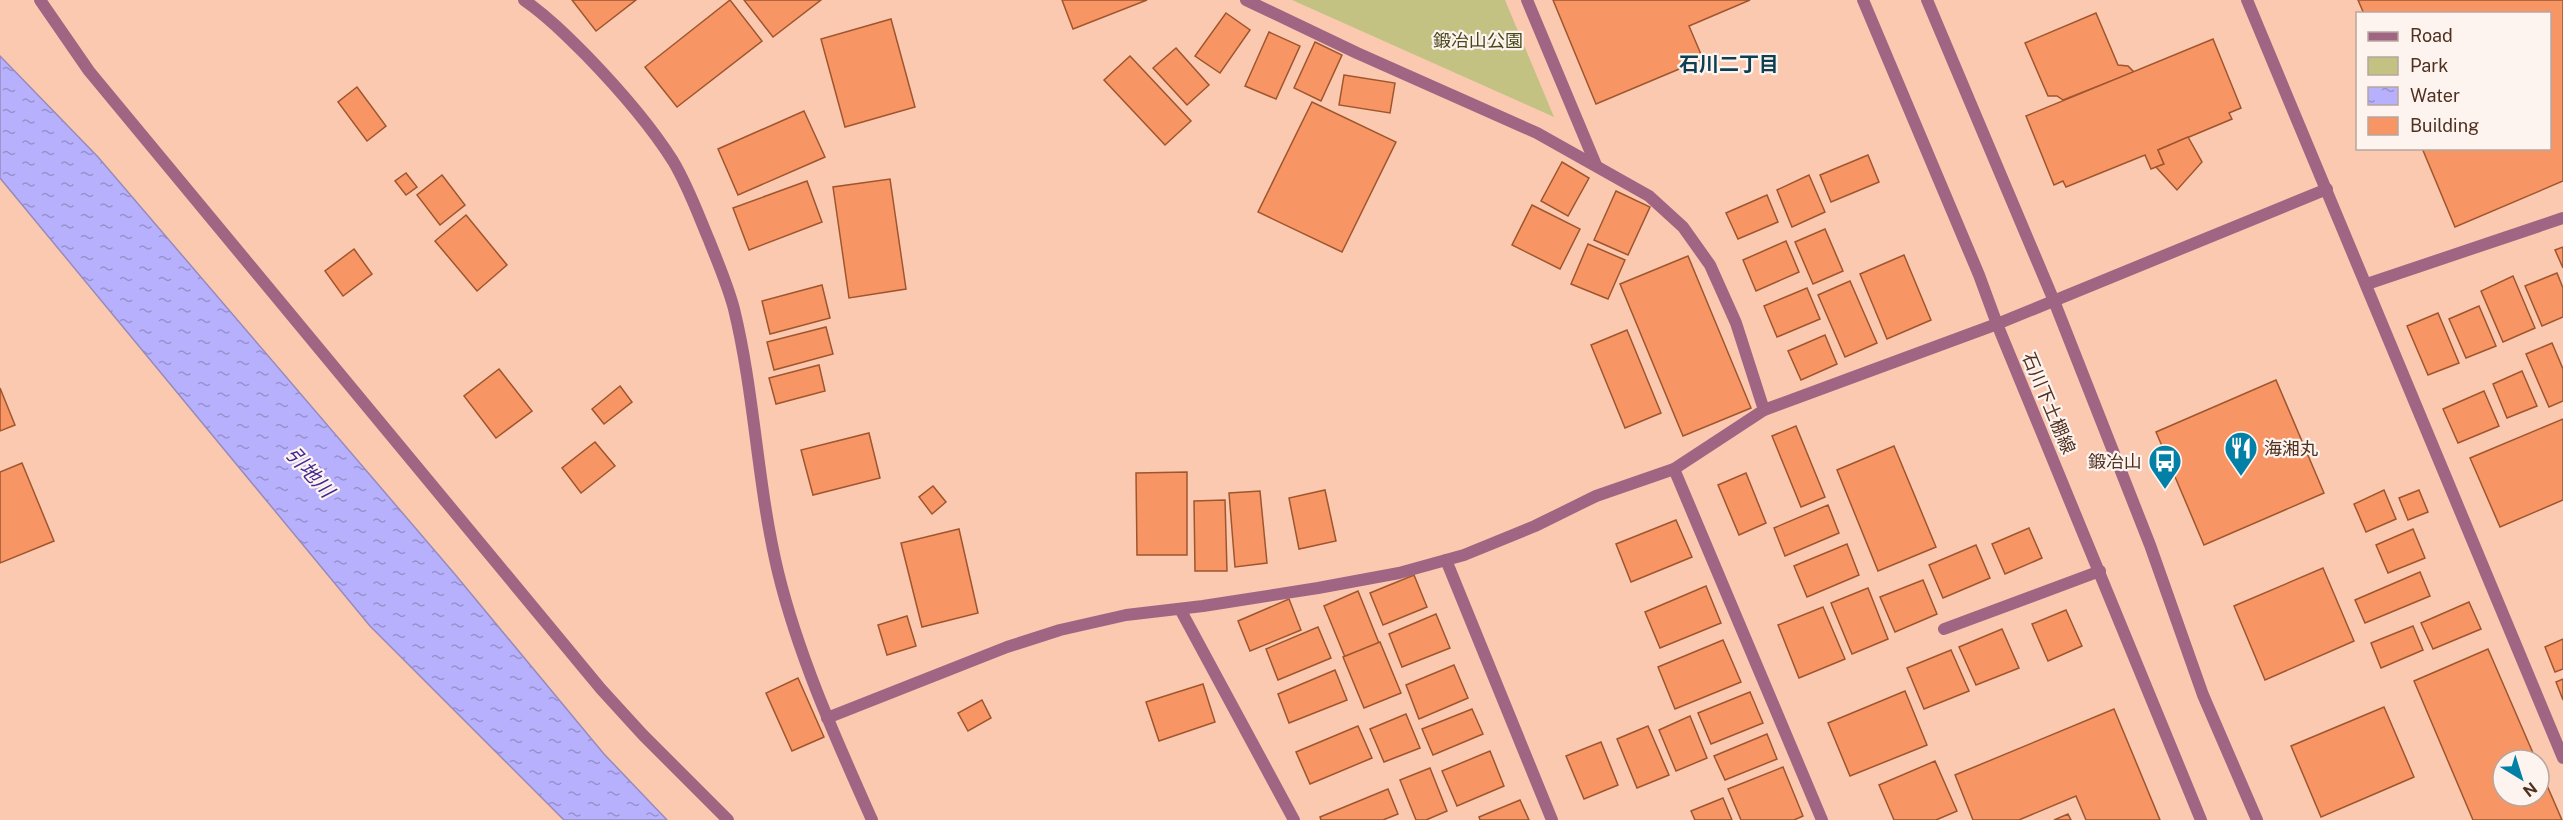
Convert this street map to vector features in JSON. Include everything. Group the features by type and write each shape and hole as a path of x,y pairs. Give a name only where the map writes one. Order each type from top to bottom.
{"street":[{"path":"40,0 89,71 601,689 643,735 728,820"},
{"path":"524,0 566,35 647,124 673,162 691,195 725,279 734,310 742,350 765,511 778,573 801,651 826,718 872,820"},
{"path":"1246,0 1357,53 1537,133 1649,196 1683,227 1710,265 1736,323 1764,410"},
{"path":"1527,0 1596,165"},
{"name":"石川下土棚線","path":"1863,0 1979,275 1997,324 2201,820"},
{"path":"1927,0 2054,301 2150,545 2203,695 2257,820"},
{"path":"2247,0 2563,758"},
{"path":"826,718 1007,647 1060,630 1125,615 1180,609 1364,580 1464,555 1535,526 1596,496 1674,469 1764,410 1997,324 2327,189"},
{"path":"2367,284 2563,218"},
{"path":"1674,469 1822,820"},
{"path":"1446,560 1552,820"},
{"path":"1944,629 2100,571"},
{"path":"1180,609 1294,820"}],"green space":[{"name":"鍛冶山公園","path":"1292,0 1505,0 1554,117"}],"water":[{"name":"引地川","path":"0,56 98,157 453,572 604,754 667,820 564,820 370,626 0,178"}],"building":[{"path":"572,0 636,0 596,31"},
{"path":"730,0 762,41 677,107 645,67"},
{"path":"744,0 821,0 773,37"},
{"path":"1062,0 1147,0 1073,29"},
{"path":"1553,0 1750,0 1689,26 1703,59 1596,104"},
{"path":"2358,0 2563,0 2563,181 2455,227 2423,150 2551,150 2551,12 2363,12"},
{"path":"1226,13 1250,30 1220,73 1195,56"},
{"path":"2096,13 2118,65 2128,66 2134,72 2063,100 2057,96 2048,96 2025,43"},
{"path":"891,19 915,107 845,127 821,39"},
{"path":"1269,32 1300,46 1276,99 1245,86"},
{"path":"2213,39 2241,108 2229,113 2232,119 2158,150 2164,164 2151,169 2145,155 2066,187 2063,181 2054,185 2026,116"},
{"path":"1315,42 1342,55 1321,101 1294,88"},
{"path":"1176,48 1209,85 1187,105 1153,68"},
{"path":"1130,56 1191,121 1165,145 1104,80"},
{"path":"1344,75 1395,83 1390,113 1339,105"},
{"path":"357,87 386,126 367,141 338,102"},
{"path":"1312,102 1396,142 1342,252 1258,212"},
{"path":"804,111 825,157 738,195 718,149"},
{"path":"2188,137 2202,162 2177,190 2156,167 2164,164 2158,150"},
{"path":"1868,155 1879,182 1831,202 1820,175"},
{"path":"1562,162 1589,178 1568,216 1541,201"},
{"path":"406,173 417,187 406,195 395,181"},
{"path":"442,175 465,205 440,225 417,195"},
{"path":"1809,175 1825,212 1792,227 1777,190"},
{"path":"890,179 906,289 849,298 833,187"},
{"path":"807,181 822,222 749,250 733,208"},
{"path":"1616,191 1650,207 1628,255 1594,240"},
{"path":"1767,195 1778,222 1738,239 1726,213"},
{"path":"1532,205 1580,229 1560,269 1512,245"},
{"path":"466,215 507,265 477,291 435,241"},
{"path":"1825,229 1843,271 1813,284 1795,242"},
{"path":"1786,241 1799,272 1756,291 1743,260"},
{"path":"1588,244 1625,260 1608,299 1571,284"},
{"path":"2563,247 2563,268 2555,250"},
{"path":"354,249 372,274 343,296 325,271"},
{"path":"1904,255 1931,320 1887,339 1860,274"},
{"path":"1688,256 1751,408 1683,436 1620,284"},
{"path":"2557,273 2563,288 2563,317 2542,326 2525,286"},
{"path":"2513,276 2535,328 2503,342 2481,291"},
{"path":"1850,281 1877,343 1845,357 1818,295"},
{"path":"822,285 830,318 770,334 762,301"},
{"path":"1807,288 1820,319 1777,337 1764,306"},
{"path":"2479,306 2496,346 2466,358 2449,319"},
{"path":"2438,313 2459,363 2428,375 2407,326"},
{"path":"826,327 833,354 774,370 767,342"},
{"path":"1627,330 1661,413 1625,428 1591,345"},
{"path":"1825,335 1837,364 1801,380 1788,351"},
{"path":"2552,343 2563,369 2563,401 2549,407 2526,354"},
{"path":"819,365 825,391 776,404 769,378"},
{"path":"499,369 532,411 496,438 464,396"},
{"path":"2522,371 2537,406 2507,418 2493,384"},
{"path":"2276,380 2324,493 2204,545 2156,432"},
{"path":"620,386 632,402 604,424 592,409"},
{"path":"0,388 15,425 0,431"},
{"path":"2484,391 2499,426 2458,443 2443,409"},
{"path":"2563,419 2563,500 2500,527 2470,458"},
{"path":"1796,426 1825,497 1801,507 1772,436"},
{"path":"869,433 880,478 813,495 801,450"},
{"path":"595,442 615,466 581,493 562,468"},
{"path":"1894,446 1936,547 1878,571 1837,470"},
{"path":"22,463 54,541 0,563 0,472"},
{"path":"1187,472 1187,555 1137,555 1136,473"},
{"path":"1746,473 1766,523 1739,535 1718,485"},
{"path":"933,486 946,502 932,514 919,497"},
{"path":"1325,490 1336,541 1299,549 1289,498"},
{"path":"2384,490 2396,519 2366,532 2354,504"},
{"path":"2419,490 2428,512 2408,520 2399,498"},
{"path":"1260,491 1267,563 1235,567 1229,493"},
{"path":"1225,500 1227,571 1195,571 1194,501"},
{"path":"1828,505 1839,533 1785,556 1774,528"},
{"path":"1676,520 1692,557 1631,582 1616,544"},
{"path":"2029,528 2042,558 2005,574 1992,544"},
{"path":"959,529 978,613 922,627 901,543"},
{"path":"2413,529 2425,558 2388,573 2376,545"},
{"path":"1847,544 1859,575 1807,597 1794,566"},
{"path":"1976,545 1990,578 1943,598 1929,565"},
{"path":"2323,568 2354,641 2265,680 2234,606"},
{"path":"2420,572 2430,596 2365,623 2355,600"},
{"path":"1414,575 1427,607 1383,625 1370,593"},
{"path":"1923,580 1937,614 1895,632 1880,597"},
{"path":"1706,586 1721,623 1660,648 1645,612"},
{"path":"1868,588 1888,639 1852,654 1831,603"},
{"path":"1358,591 1379,643 1345,657 1324,606"},
{"path":"1289,599 1301,630 1250,651 1238,621"},
{"path":"2469,602 2481,629 2433,649 2421,623"},
{"path":"1823,607 1845,659 1799,678 1778,625"},
{"path":"2066,610 2082,646 2048,661 2032,624"},
{"path":"1436,614 1450,648 1402,667 1389,634"},
{"path":"907,616 916,646 887,655 878,625"},
{"path":"2413,626 2423,650 2381,668 2371,643"},
{"path":"1318,627 1331,658 1278,680 1266,649"},
{"path":"2002,629 2019,668 1976,685 1959,647"},
{"path":"2563,639 2563,669 2555,672 2545,647"},
{"path":"1723,640 1741,682 1675,709 1658,667"},
{"path":"1380,642 1401,693 1364,708 1343,657"},
{"path":"2488,649 2531,748 2491,748 2491,808 2551,808 2551,795 2562,820 2473,820 2414,681"},
{"path":"1951,650 1969,691 1924,709 1907,668"},
{"path":"1454,665 1468,698 1419,719 1406,685"},
{"path":"1335,670 1347,700 1289,723 1278,694"},
{"path":"798,678 824,737 792,751 766,693"},
{"path":"2563,679 2563,700 2556,682"},
{"path":"1203,684 1215,722 1159,741 1146,702"},
{"path":"1905,691 1927,745 1850,776 1828,723"},
{"path":"1750,692 1763,723 1711,744 1698,713"},
{"path":"982,700 991,718 968,731 958,713"},
{"path":"2384,707 2414,777 2321,817 2291,746"},
{"path":"1472,709 1483,734 1433,755 1422,729"},
{"path":"2114,709 2160,820 2086,820 2076,796 2019,820 1973,820 1955,775"},
{"path":"1406,714 1420,748 1384,762 1370,729"},
{"path":"1690,716 1707,758 1676,771 1659,730"},
{"path":"1358,726 1372,758 1310,784 1296,752"},
{"path":"1648,726 1669,775 1637,788 1617,739"},
{"path":"1767,734 1777,759 1725,780 1714,756"},
{"path":"1601,742 1618,785 1584,799 1566,756"},
{"path":"1490,751 1504,786 1457,806 1442,771"},
{"path":"1935,761 1957,811 1936,820 1894,820 1879,785"},
{"path":"1783,767 1803,816 1794,820 1741,820 1728,789"},
{"path":"1430,768 1447,811 1426,820 1416,820 1400,780"},
{"path":"1388,789 1398,814 1383,820 1321,820 1320,817"},
{"path":"1723,798 1732,820 1695,820 1691,811"},
{"path":"1520,800 1529,820 1480,820 1479,817"},
{"path":"2068,814 2071,820 2054,820"}],"place":[{"name":"海湘丸","path":"2241,477"},
{"name":"鍛冶山","path":"2165,490"}],"district":[{"name":"石川二丁目","path":"1729,64"}]}
